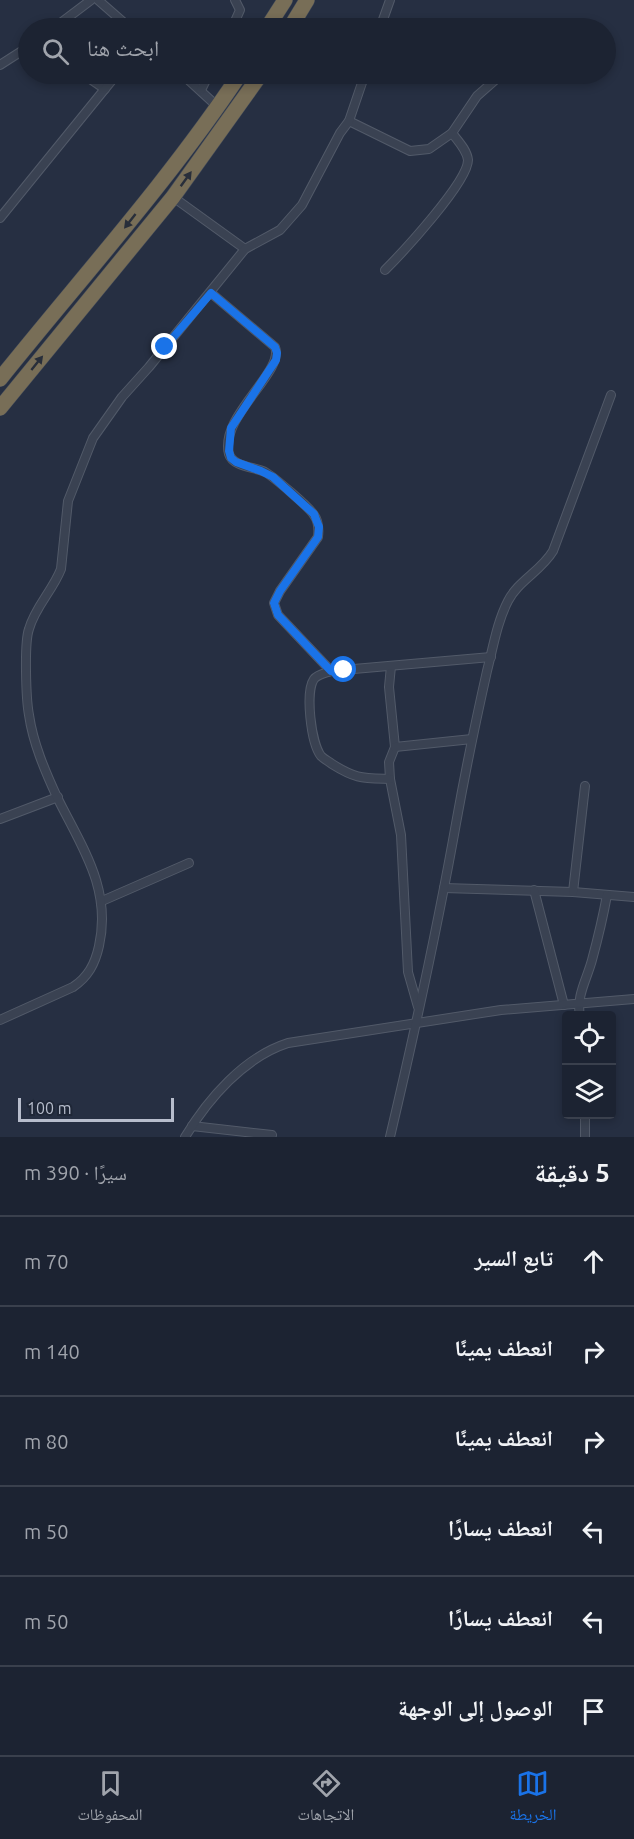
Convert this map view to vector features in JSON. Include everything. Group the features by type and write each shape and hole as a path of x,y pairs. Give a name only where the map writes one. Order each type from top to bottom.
{"highway":[{"path":"273,18 285,0"},
{"path":"296,18 307,0"},
{"path":"0,380 111,245 233,84"},
{"path":"0,408 172,197 254,84"}],"street":[{"path":"67,18 91,0"},
{"path":"98,0 119,18"},
{"path":"235,0 240,10 236,18"},
{"path":"384,18 390,0"},
{"path":"0,65 18,53"},
{"path":"98,84 105,89"},
{"path":"0,218 109,84"},
{"path":"194,84 218,106"},
{"path":"201,90 204,84"},
{"path":"0,1020 73,987 83,980 91,969 100,939 102,901 84,846 43,764 29,717 27,701 28,630 61,569 68,501 93,438 122,397 149,368 245,249 280,230 302,205 335,141 349,121 362,84"},
{"path":"349,121 410,151 429,149 452,133 477,96 491,84"},
{"path":"385,270 404,251 468,166 466,151 452,133"},
{"path":"172,197 245,249"},
{"path":"211,293 275,347 277,353 276,360 231,428 229,451 231,458 236,462 273,477 314,514 319,527 318,537 274,603 278,615 331,671"},
{"path":"390,1137 419,1011 472,739 491,657 508,601 517,588 547,561 553,551 611,395"},
{"path":"390,779 361,778 351,775 322,757 312,731 310,688 314,679 320,674 331,671 491,657"},
{"path":"391,666 389,687 395,747 389,762 390,779 401,835 408,972 419,1011"},
{"path":"395,747 472,739"},
{"path":"573,892 585,786"},
{"path":"0,819 58,797"},
{"path":"102,901 189,863"},
{"path":"444,888 534,890 634,897"},
{"path":"534,890 564,1005"},
{"path":"579,1011 578,1003 591,964 607,894"},
{"path":"185,1137 229,1082 246,1066 274,1048 315,1038 501,1010 634,999"},
{"path":"585,1119 585,1137"},
{"path":"192,1126 272,1135"}],"route":[{"path":"165,347 211,293 275,347 276,360 231,428 229,451 231,458 236,462 273,477 314,514 319,527 318,537 274,603 278,615 331,671 344,670"}]}
